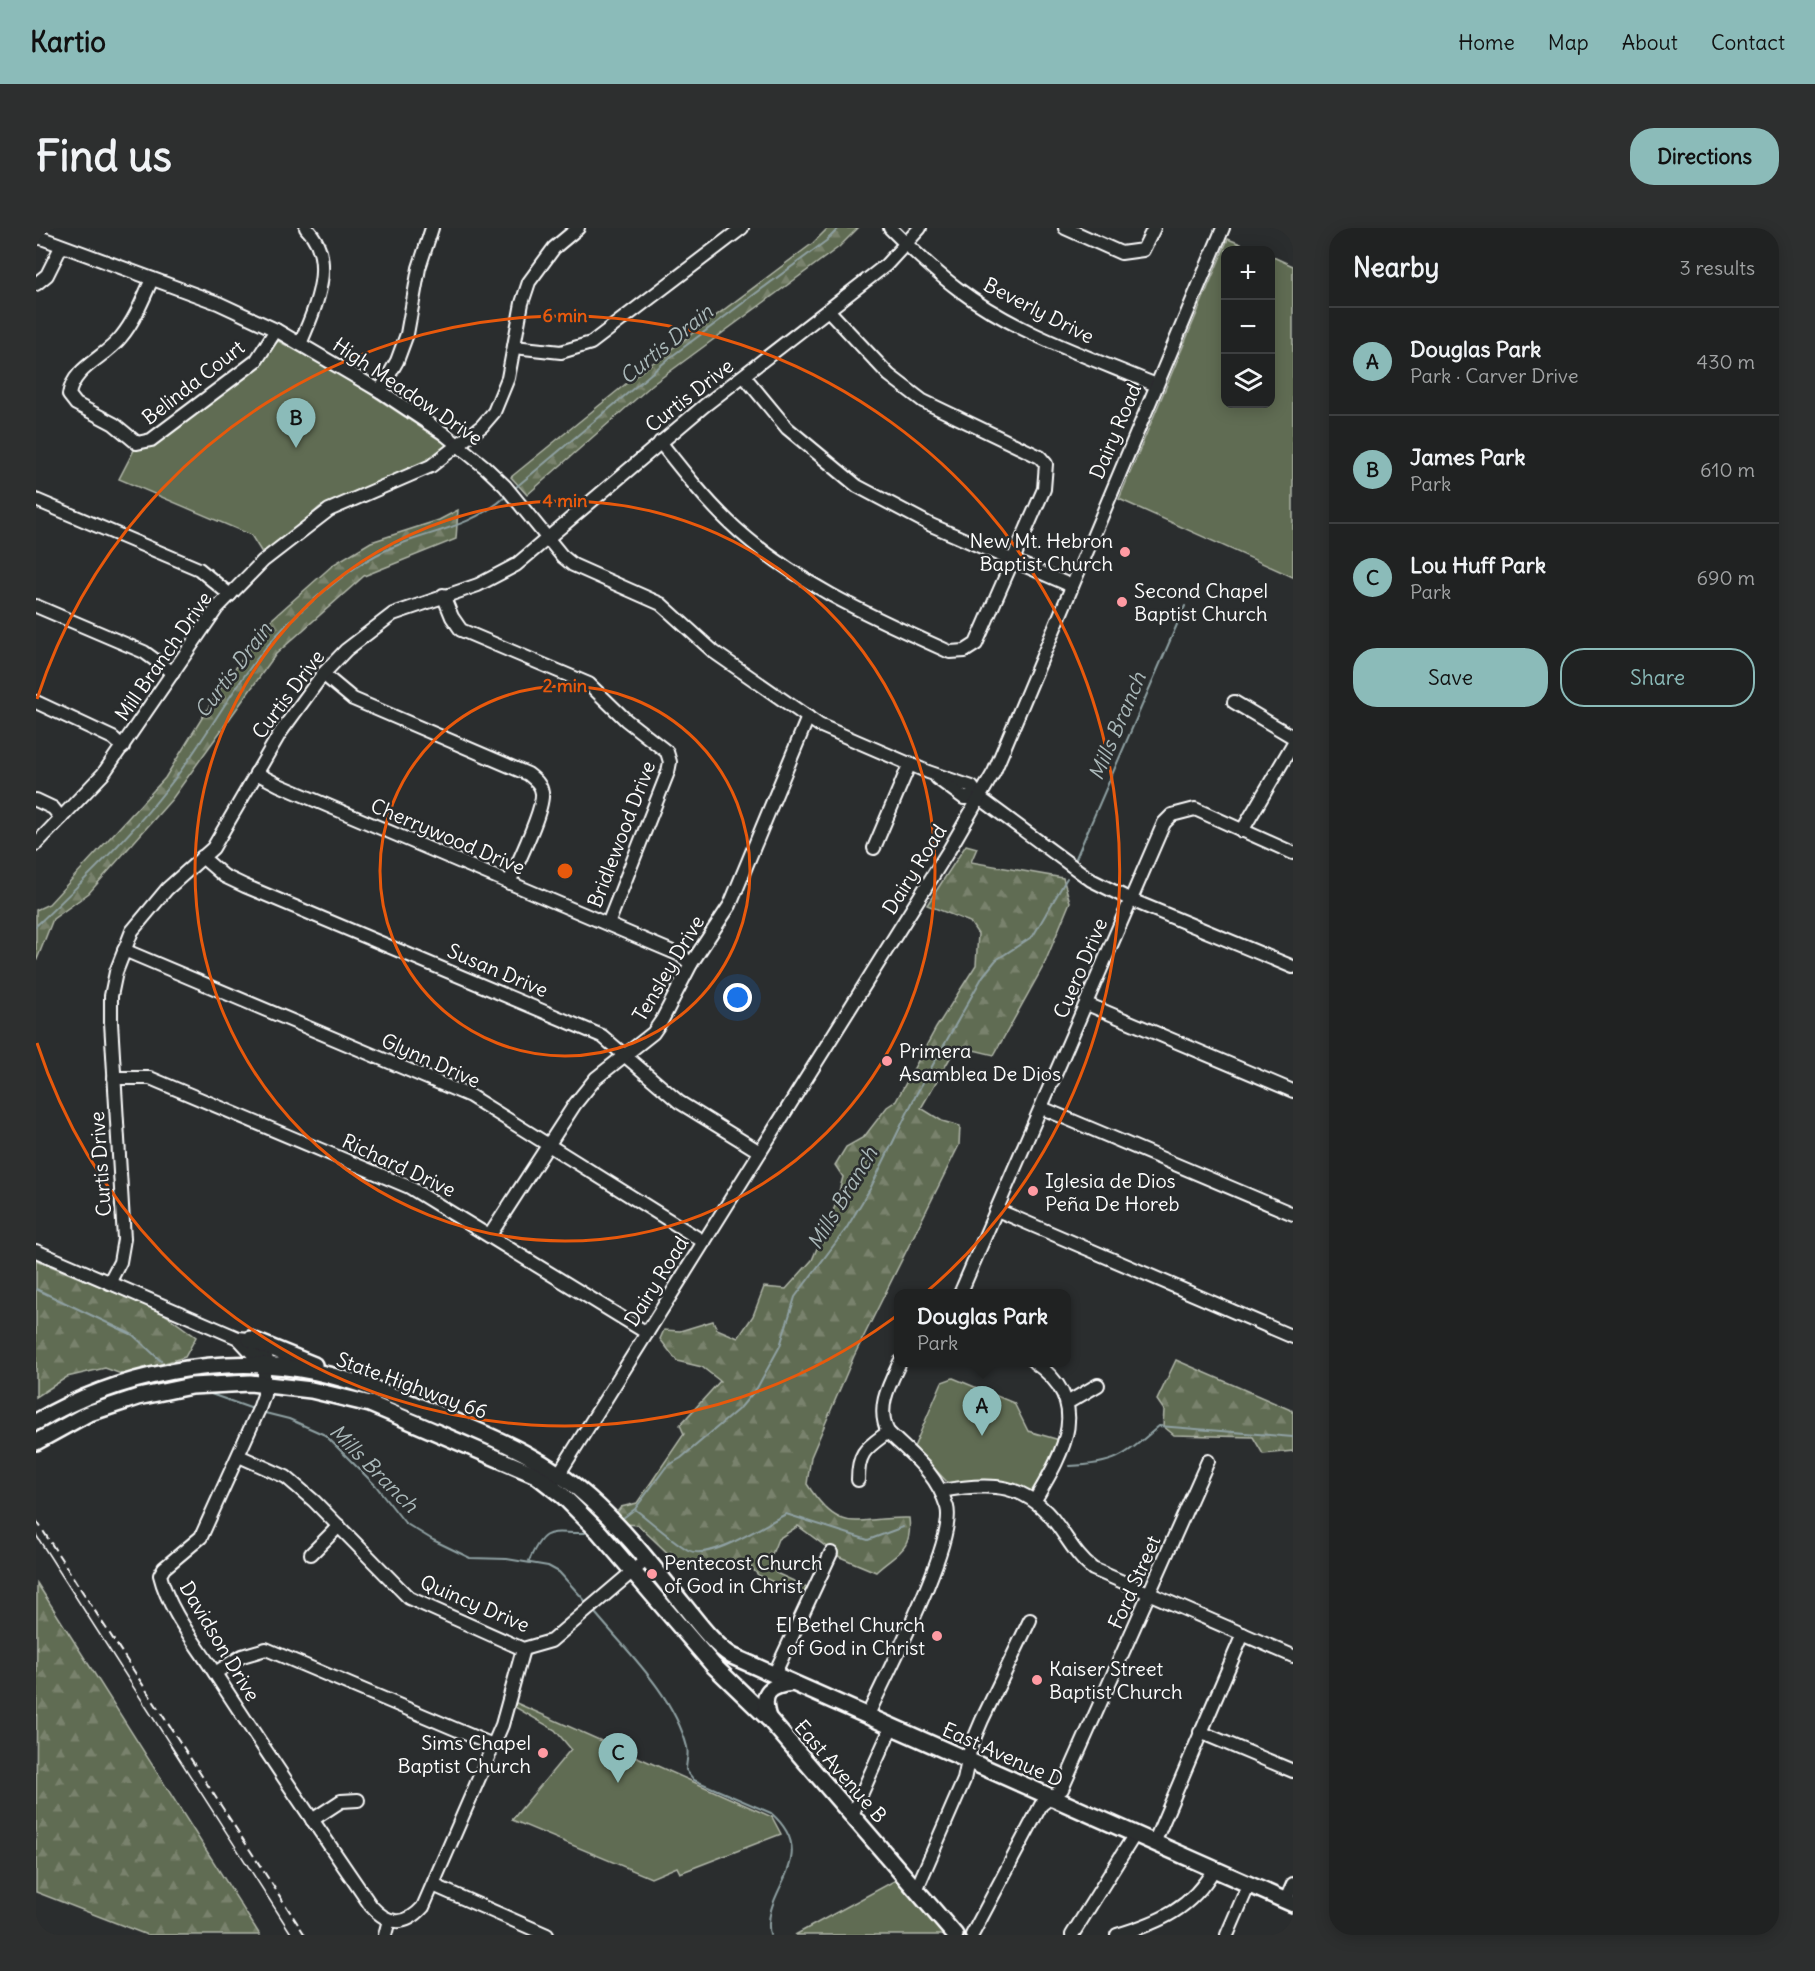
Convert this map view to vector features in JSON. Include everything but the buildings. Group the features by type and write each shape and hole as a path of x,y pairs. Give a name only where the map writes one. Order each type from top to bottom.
{"main road":[{"path":"244,1338 364,1386"},
{"name":"State Highway 66","path":"36,1422 80,1398 144,1377 200,1369 264,1366 315,1372 364,1386 505,1442 560,1472 594,1502 705,1630"},
{"name":"State Highway 66","path":"36,1442 87,1414 138,1397 191,1386 265,1384 337,1395 370,1404 517,1465 551,1485 582,1514 691,1639"},
{"name":"East Avenue D","path":"705,1630 726,1652 774,1675 1289,1902"},
{"name":"East Avenue B","path":"691,1639 731,1684 769,1719 917,1888 955,1935"},
{"path":"769,1719 764,1704 768,1692 774,1687 792,1683"}],"street":[{"path":"300,344 317,306 323,258 316,240 306,228"},
{"path":"380,391 397,361 407,334 419,268 432,228"},
{"name":"Mill Branch Drive","path":"36,844 103,774 217,608 263,561 310,522 329,510 431,466 482,426 494,412 508,378 522,303 535,271 554,248 578,228"},
{"path":"514,347 561,352 591,343 742,228"},
{"name":"Beverly Drive","path":"890,228 958,289 984,306 1025,329 1156,385"},
{"name":"Curtis Drive","path":"109,1283 120,1262 124,1239 111,996 124,950 132,931 147,910 222,836 235,806 323,674 346,650 393,614 503,574 660,442 886,265 920,228"},
{"path":"1065,228 1121,254 1136,252 1148,244 1154,228"},
{"name":"Dairy Road","path":"551,1485 647,1334 994,772 1223,228"},
{"name":"High Meadow Drive","path":"36,236 61,248 218,303 276,330 380,391 458,444 505,486 573,565 661,604 714,652 819,725 928,772 972,787 980,798 1073,868 1131,900 1293,967"},
{"path":"36,284 47,274 61,248"},
{"name":"Belinda Court","path":"152,279 135,317 120,339 75,377 69,395 76,404 107,419 137,443 151,440 256,361 276,330"},
{"path":"660,442 729,522 776,561 855,609 950,652 965,651 976,644 1044,489 1046,464 1040,458 923,401 889,375 829,311"},
{"path":"744,376 787,428 857,486 931,525 1072,586"},
{"path":"36,500 199,569 230,595"},
{"name":"Bridlewood Drive","path":"443,595 452,617 461,630 589,684 626,720 667,752 670,762 669,772 608,924"},
{"path":"36,606 144,652 173,673"},
{"path":"323,674 353,699 528,774 537,781 542,790 541,805 510,883"},
{"path":"36,702 112,738 123,747"},
{"path":"1234,702 1293,737"},
{"name":"Tensley Drive","path":"490,1235 548,1144 596,1078 653,1033 691,964 730,904 808,717"},
{"path":"1293,744 1242,831 1293,853"},
{"path":"874,848 910,763"},
{"name":"Cherrywood Drive","path":"256,773 279,785 680,955 691,964"},
{"path":"36,800 53,808 61,818"},
{"name":"Cuero Drive","path":"962,1289 1164,823 1172,815 1195,809 1242,831"},
{"name":"Susan Drive","path":"202,857 224,876 245,886 602,1036 679,1102 760,1152"},
{"name":"Glynn Drive","path":"124,950 470,1096 704,1242"},
{"path":"1087,1004 1293,1091"},
{"name":"Richard Drive","path":"114,1078 142,1077 161,1083 410,1187 647,1334"},
{"path":"1042,1108 1293,1214"},
{"path":"997,1210 1293,1337"},
{"path":"36,1251 244,1338"},
{"name":"Davidson Drive","path":"244,1338 261,1346 265,1354 267,1360 264,1366 264,1395 239,1456 201,1537 164,1568 160,1575 166,1594 215,1673 312,1820 370,1906 382,1918 388,1920"},
{"path":"867,1717 911,1621 947,1532 948,1510 934,1477 918,1458 888,1432 883,1422 882,1406 898,1367"},
{"path":"1035,1500 1066,1441 1070,1423 1067,1403 1053,1379 1040,1367"},
{"path":"1067,1403 1098,1384"},
{"path":"858,1480 858,1464 863,1451 888,1432"},
{"name":"Quincy Drive","path":"239,1456 286,1477 339,1526 409,1598 523,1649 551,1641 646,1560"},
{"name":"Ford Street","path":"972,1935 1041,1805 1062,1789 1208,1461"},
{"path":"941,1491 995,1485 1016,1491 1035,1500 1048,1512 1082,1561 1093,1569 1293,1656"},
{"path":"311,1554 339,1526"},
{"path":"774,1675 831,1553"},
{"path":"917,1888 964,1780 967,1761 982,1720 1030,1620"},
{"path":"1154,1843 1243,1634"},
{"path":"215,1673 242,1656 266,1649 493,1745"},
{"path":"386,1935 388,1920 400,1921 413,1918 423,1907 493,1745 523,1649"},
{"path":"852,1815 891,1728"},
{"path":"1200,1732 1293,1771"},
{"path":"312,1820 341,1801 358,1800"},
{"path":"1072,1935 1135,1834"},
{"path":"1117,1935 1181,1908 1194,1898 1214,1869"},
{"path":"1227,1935 1249,1884"},
{"path":"1289,1902 1293,1884"},
{"path":"433,1885 547,1935"}],"green space":[{"path":"828,228 858,228 839,247 653,384 527,495 511,477 638,374 813,243"},
{"path":"1228,239 1246,246 1225,246"},
{"path":"1221,256 1221,408 1275,408 1275,258 1293,266 1293,577 1119,499"},
{"path":"278,341 334,370 447,445 437,459 320,507 264,556 251,535 119,479 134,450 150,447 247,376"},
{"path":"458,510 456,539 364,576 276,654 172,799 89,893 53,919 36,962 36,910 49,904 165,778 218,692 271,620 334,564 371,542 439,520"},
{"path":"966,845 977,848 971,862 1063,878 1070,902 1044,965 994,1055 957,1046 921,1108 942,1121 960,1126 959,1145 854,1356 811,1457 807,1484 830,1512 852,1521 909,1518 910,1529 906,1545 876,1572 840,1557 798,1526 778,1539 770,1559 776,1573 807,1587 804,1596 758,1575 749,1565 730,1559 693,1567 674,1559 638,1525 626,1524 614,1516 621,1507 637,1503 684,1434 680,1425 720,1381 702,1367 677,1361 660,1339 664,1330 680,1331 713,1321 717,1329 738,1338 753,1316 764,1287 786,1289 812,1260 835,1206 843,1177 835,1165 846,1147 864,1137 887,1107 896,1101 936,1028 976,965 978,934 970,922 927,905"},
{"path":"36,1260 160,1311 196,1337 185,1357 124,1375 105,1368 67,1377 36,1397"},
{"path":"1176,1360 1293,1411 1293,1451 1263,1454 1253,1437 1174,1435 1163,1426 1164,1410 1157,1400"},
{"path":"953,1378 1014,1403 1028,1431 1063,1441 1034,1491 949,1484 914,1447 942,1382"},
{"path":"37,1583 260,1935 147,1935 36,1892"},
{"path":"514,1702 772,1817 781,1834 680,1873 677,1867 651,1878 512,1820 571,1749 555,1730 513,1706"},
{"path":"894,1881 901,1882 946,1935 795,1935"}],"waterway":[{"name":"Curtis Drain","path":"515,488 672,356 826,241 839,228"},
{"name":"Curtis Drain","path":"36,926 97,867 155,804 189,759 254,663 284,627 301,611 336,581 375,556 403,543 469,520 505,497"},
{"name":"Mills Branch","path":"1076,858 1185,606"},
{"name":"Mills Branch","path":"623,1518 635,1509 666,1467 681,1458 741,1407 757,1388 780,1346 795,1297 846,1229 870,1189 917,1093 983,976 996,960 1033,936 1067,878"},
{"name":"Mills Branch","path":"36,1289 133,1335 161,1361"},
{"name":"Mills Branch","path":"208,1393 253,1409"},
{"name":"Mills Branch","path":"265,1413 289,1419 325,1435 376,1486 405,1523 433,1540 470,1558 507,1559 548,1566 559,1572 588,1604"},
{"path":"1070,1466 1099,1463 1119,1457 1159,1426 1293,1437"},
{"path":"636,1510 681,1546 697,1552 723,1547 786,1514 868,1540 903,1527"},
{"name":"Mills Branch","path":"529,1561 545,1536 557,1533 585,1533"},
{"name":"Mills Branch","path":"596,1614 649,1676 672,1710 687,1747 686,1770 694,1780 771,1813 785,1830 791,1845 791,1860 773,1903 769,1918 770,1935"}],"tram line":[{"path":"36,1535 292,1935"}],"railway":[{"path":"36,1520 305,1935"}],"place":[{"name":"James Park","path":"296,448"},
{"name":"New Mt. Hebron Baptist Church","path":"1125,552"},
{"name":"Second Chapel Baptist Church","path":"1122,602"},
{"name":"Primera Asamblea De Dios","path":"887,1061"},
{"name":"Iglesia de Dios Peña De Horeb","path":"1033,1191"},
{"name":"Douglas Park","path":"982,1436"},
{"name":"Pentecost Church of God in Christ","path":"652,1574"},
{"name":"El Bethel Church of God in Christ","path":"937,1636"},
{"name":"Kaiser Street Baptist Church","path":"1037,1680"},
{"name":"Sims Chapel Baptist Church","path":"543,1753"},
{"name":"Lou Huff Park","path":"618,1783"}]}
